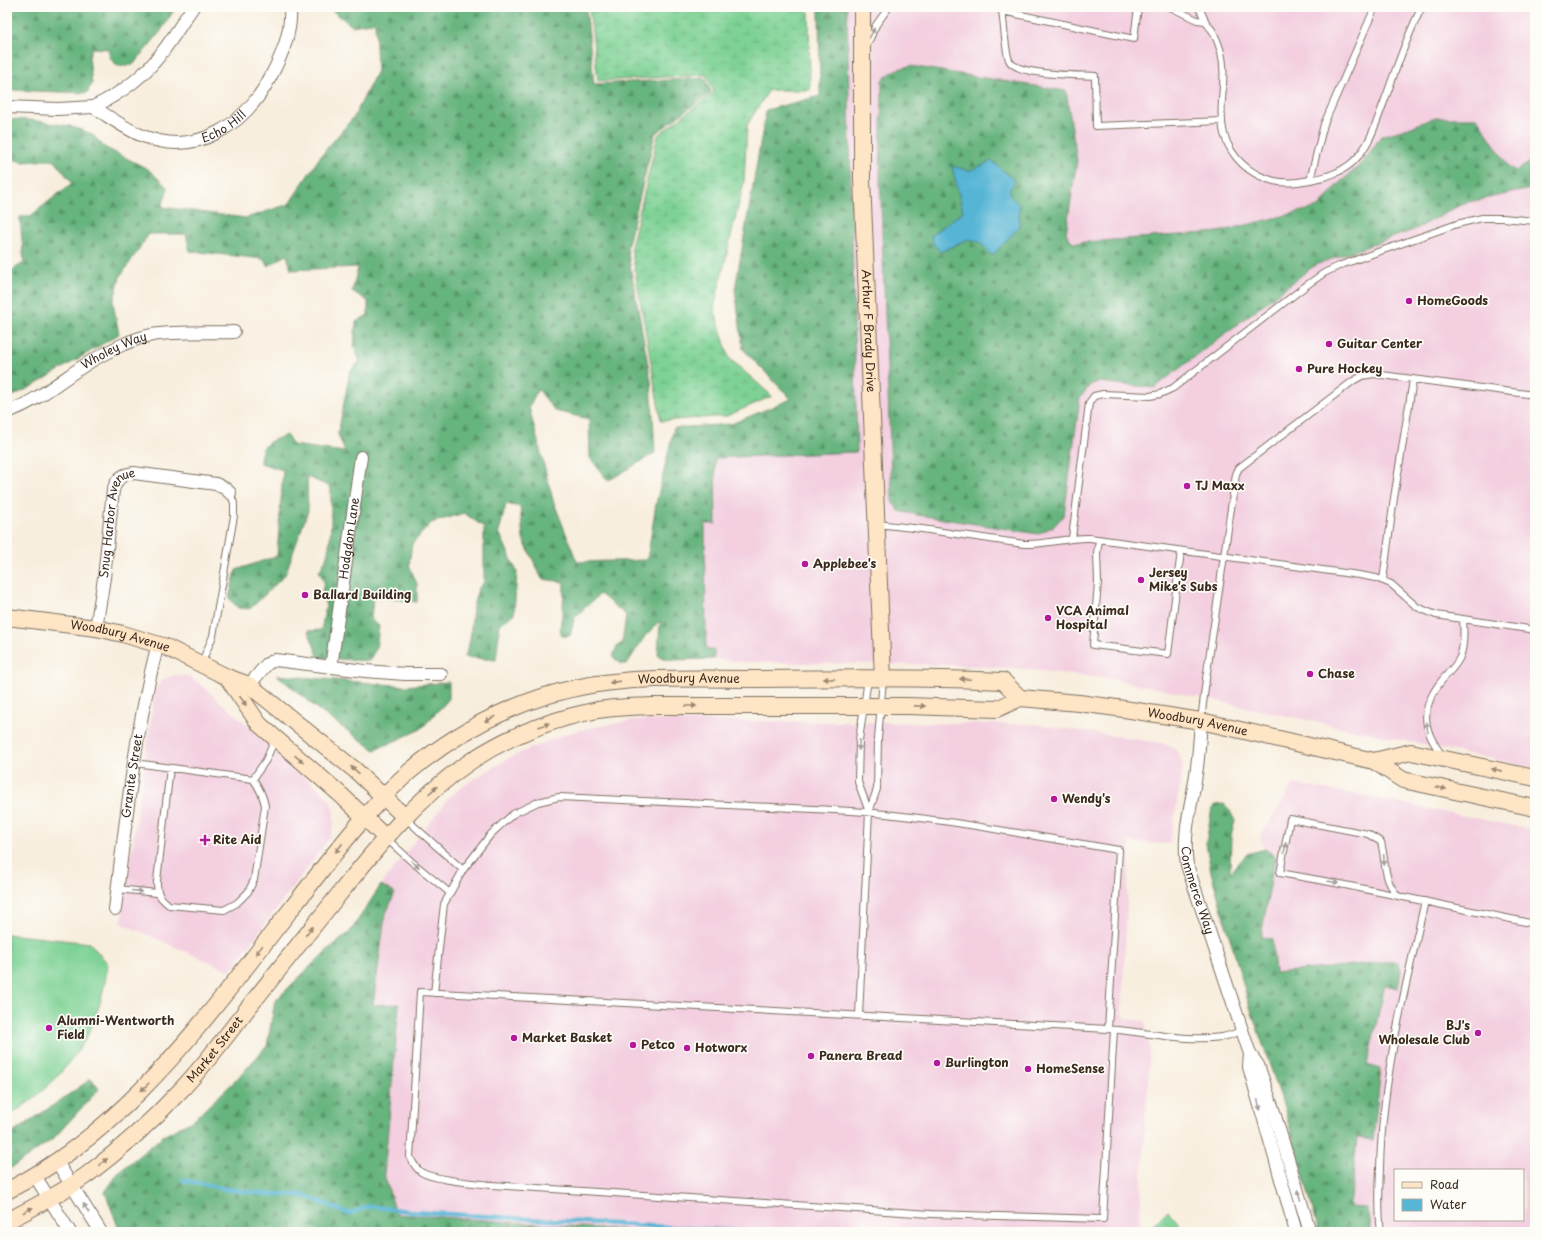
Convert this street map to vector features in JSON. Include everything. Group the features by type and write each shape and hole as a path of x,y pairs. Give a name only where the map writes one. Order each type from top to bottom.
{"main road":[{"name":"Arthur F Brady Drive","path":"862,7 863,187 882,654 876,679"},
{"name":"Woodbury Avenue","path":"7,617 96,628 124,634 158,644 249,686 355,770 405,817"},
{"name":"Woodbury Avenue","path":"227,677 259,724 386,838"},
{"name":"Woodbury Avenue","path":"364,817 408,773 429,756 475,727 526,703 569,689 620,681 675,678 943,679 1004,681 1020,698 1124,709 1201,721 1374,761 1403,780 1535,808"},
{"path":"386,838 423,798 472,760 495,746 544,725 588,712 621,707 652,706 881,706 997,709 1020,698"},
{"name":"Woodbury Avenue","path":"1374,761 1411,752 1535,778"},
{"path":"7,1191 57,1162 92,1135 134,1098 172,1059 364,817"},
{"name":"Market Street","path":"7,1221 88,1174 127,1142 162,1110 214,1052 365,861 386,838"}],"street":[{"path":"7,107 58,109 94,107 122,91 163,52 193,7"},
{"name":"Echo Hill","path":"94,107 128,129 158,141 194,142 218,133 240,118 251,107 268,82 283,50 289,30 291,17 290,7"},
{"name":"Wholey Way","path":"7,412 20,407 112,349 130,342 151,336 174,333 234,332"},
{"name":"Hodgdon Lane","path":"331,667 361,457"},
{"name":"Snug Harbor Avenue","path":"96,628 106,564 113,490 117,481 124,474 134,473 216,484 226,489 230,493"},
{"name":"Granite Street","path":"115,909 134,763 151,670 158,644"},
{"path":"249,686 267,664 275,660 405,674 441,674"},
{"name":"Commerce Way","path":"1201,721 1197,767 1186,829 1185,848 1187,866 1250,1054 1258,1065 1273,1109 1310,1232"},
{"name":"Commerce Way","path":"1250,1054 1249,1068 1296,1232"},
{"path":"57,1162 101,1232"},
{"path":"35,1176 70,1232"}],"lane":[{"path":"862,61 868,42 876,25 889,7"},
{"path":"1138,7 1134,39 1001,9 1008,59 1014,66 1050,75 1095,76 1096,126 1222,121"},
{"path":"1170,7 1197,20 1205,20"},
{"path":"1198,7 1212,30 1221,53 1223,66 1222,121 1226,141 1230,150 1237,159 1254,173 1264,178 1286,183 1298,183 1333,175 1353,162 1366,145 1413,25 1422,7"},
{"path":"1310,180 1324,124 1375,7"},
{"path":"1072,538 1089,403 1094,396 1103,394 1150,396 1160,394 1173,388 1307,285 1324,273 1341,265 1457,224 1482,218 1535,220"},
{"path":"1201,721 1236,474 1239,468 1246,461 1362,376 1374,374 1535,395"},
{"path":"1383,580 1412,380"},
{"path":"201,664 213,636 234,516 234,503 230,493"},
{"path":"876,523 1024,544 1039,544 1072,538 1099,540 1359,575 1383,580 1398,589 1422,610 1436,615 1535,630"},
{"path":"1099,540 1097,552 1098,582 1093,645 1168,654 1181,551"},
{"path":"1447,760 1434,745 1429,736 1427,728 1427,705 1432,694 1453,668 1460,656 1464,633 1463,620"},
{"path":"859,1015 869,812 876,789 881,706 876,679"},
{"path":"869,812 858,782 859,740 864,706 876,679"},
{"path":"253,779 266,760 276,738"},
{"path":"134,763 253,779"},
{"path":"157,893 157,881 170,768"},
{"path":"117,889 157,893 170,905 224,910 237,903 248,892 254,880 265,806 263,795 253,779"},
{"path":"434,993 444,904 463,870 491,834 513,814 538,802 559,797 869,812 1032,835 1119,850 1111,1029 1103,1219 931,1214 492,1185 430,1176 421,1172 414,1165 410,1157 420,992 434,993 859,1015 1111,1029 1193,1039 1224,1037 1242,1030"},
{"path":"405,817 463,870"},
{"path":"1398,896 1392,889 1385,873 1381,842 1375,837 1368,834 1290,819 1280,873 1535,924"},
{"path":"386,838 450,893"},
{"path":"1381,1232 1378,1214 1380,1144 1388,1070 1425,901"}],"shaded area":[{"path":"847,7 1535,7 1535,768 1112,679 1016,668 947,665 742,662 714,659 714,650 706,649 704,524 716,524 715,458 857,452"},
{"path":"177,675 189,676 197,682 286,758 329,799 334,812 334,825 330,837 230,971 121,923 155,691 161,681"},
{"path":"635,720 1034,724 1161,743 1178,752 1183,767 1170,844 1130,842 1122,1013 1127,1019 1145,1021 1150,1048 1139,1232 741,1232 624,1230 396,1214 384,1174 399,1004 373,1006 385,916 395,893 381,885 450,796 471,781 513,756 560,736 584,729"},
{"path":"1293,784 1349,793 1535,830 1535,1232 1371,1232 1367,1208 1350,1207 1357,1138 1373,1140 1381,1069 1366,1065 1385,985 1401,972 1399,963 1394,961 1275,973 1272,939 1261,937 1275,856 1265,849 1260,837"}],"green space":[{"path":"7,7 176,7 161,31 133,65 117,66 110,58 108,49 92,48 89,56 92,84 87,93 7,90"},
{"path":"328,7 586,7 594,84 705,78 711,92 655,134 627,248 651,381 655,453 608,481 590,458 589,419 555,411 538,389 529,407 553,500 577,562 647,560 656,504 674,428 731,424 791,399 743,349 735,289 766,110 820,96 819,7 847,7 857,452 715,458 716,524 705,524 706,649 714,650 714,659 670,660 658,656 660,621 645,636 627,664 621,664 613,657 617,646 622,643 626,615 600,594 575,617 570,636 562,636 560,628 563,609 564,582 542,579 523,539 520,507 506,504 499,532 517,572 514,614 500,624 496,660 465,657 470,640 473,606 478,589 484,582 484,527 464,513 431,523 412,544 409,565 417,584 417,602 373,596 371,620 379,626 376,649 369,661 319,658 308,631 321,630 326,606 322,594 324,581 319,571 324,563 330,542 331,487 307,477 308,511 285,575 250,609 238,608 229,598 236,570 277,556 283,470 260,463 264,447 271,441 287,435 293,445 345,452 338,434 350,371 360,361 354,347 356,322 368,315 368,301 352,291 358,267 291,270 287,255 268,266 263,259 190,251 186,234 149,234 120,277 113,303 119,334 33,386 7,399 7,273 24,263 20,217 29,217 72,183 55,161 23,162 7,158 7,119 30,120 70,126 92,134 104,147 148,169 168,188 162,207 246,218 289,204 322,154 354,117 377,71 375,22 352,26"},
{"path":"589,7 798,7 809,12 810,90 769,90 747,125 744,182 714,308 729,358 772,396 727,416 661,421 631,247 658,135 714,92 706,75 598,81"},
{"path":"910,66 1066,91 1077,160 1066,233 1073,243 1218,232 1319,207 1337,185 1358,167 1381,136 1409,128 1433,118 1477,118 1509,167 1516,171 1535,159 1535,188 1464,203 1416,229 1315,265 1154,388 1098,382 1090,385 1080,398 1064,515 1054,526 1038,534 918,515 899,511 892,501 880,179 882,80 895,70"},
{"path":"277,675 405,686 449,682 449,699 421,729 375,750 321,712"},
{"path":"1224,804 1229,809 1235,821 1231,836 1230,873 1247,854 1265,849 1275,856 1261,937 1272,939 1275,973 1395,961 1399,963 1401,972 1398,988 1385,985 1367,1065 1381,1069 1373,1140 1357,1138 1350,1207 1367,1208 1371,1232 1319,1232 1284,1107 1248,1001 1211,872 1206,843 1212,808 1215,805"},
{"path":"381,885 395,893 385,916 373,1005 399,1004 384,1174 396,1214 624,1230 627,1232 120,1232 105,1192 119,1172 163,1136 192,1121 234,1082 267,1046 275,1001 324,953 350,932"},
{"name":"Alumni-Wentworth Field","path":"7,934 90,943 108,964 97,1013 85,1040 69,1063 40,1093 7,1117"},
{"path":"91,1079 99,1089 53,1139 7,1171 7,1137"},
{"path":"1167,1211 1186,1232 1147,1232"}],"water":[{"path":"992,161 1015,181 1010,188 1010,196 1019,205 1019,227 992,256 980,242 968,239 941,252 933,244 931,235 963,212 952,166 969,171"}],"waterway":[{"path":"183,1180 226,1189 266,1194 304,1195 349,1214 369,1206 415,1212 751,1232"}],"place":[{"name":"HomeGoods","path":"1409,301"},
{"name":"Guitar Center","path":"1329,344"},
{"name":"Pure Hockey","path":"1299,369"},
{"name":"TJ Maxx","path":"1187,486"},
{"name":"Applebee's","path":"805,564"},
{"name":"Jersey Mike's Subs","path":"1141,580"},
{"name":"Ballard Building","path":"305,595"},
{"name":"VCA Animal Hospital","path":"1048,618"},
{"name":"Chase","path":"1310,674"},
{"name":"Wendy's","path":"1054,799"},
{"name":"Rite Aid","path":"205,840"},
{"name":"Alumni-Wentworth Field","path":"49,1028"},
{"name":"BJ's Wholesale Club","path":"1478,1033"},
{"name":"Market Basket","path":"514,1038"},
{"name":"Petco","path":"633,1045"},
{"name":"Hotworx","path":"687,1048"},
{"name":"Panera Bread","path":"811,1056"},
{"name":"Burlington","path":"937,1063"},
{"name":"HomeSense","path":"1028,1069"}]}
